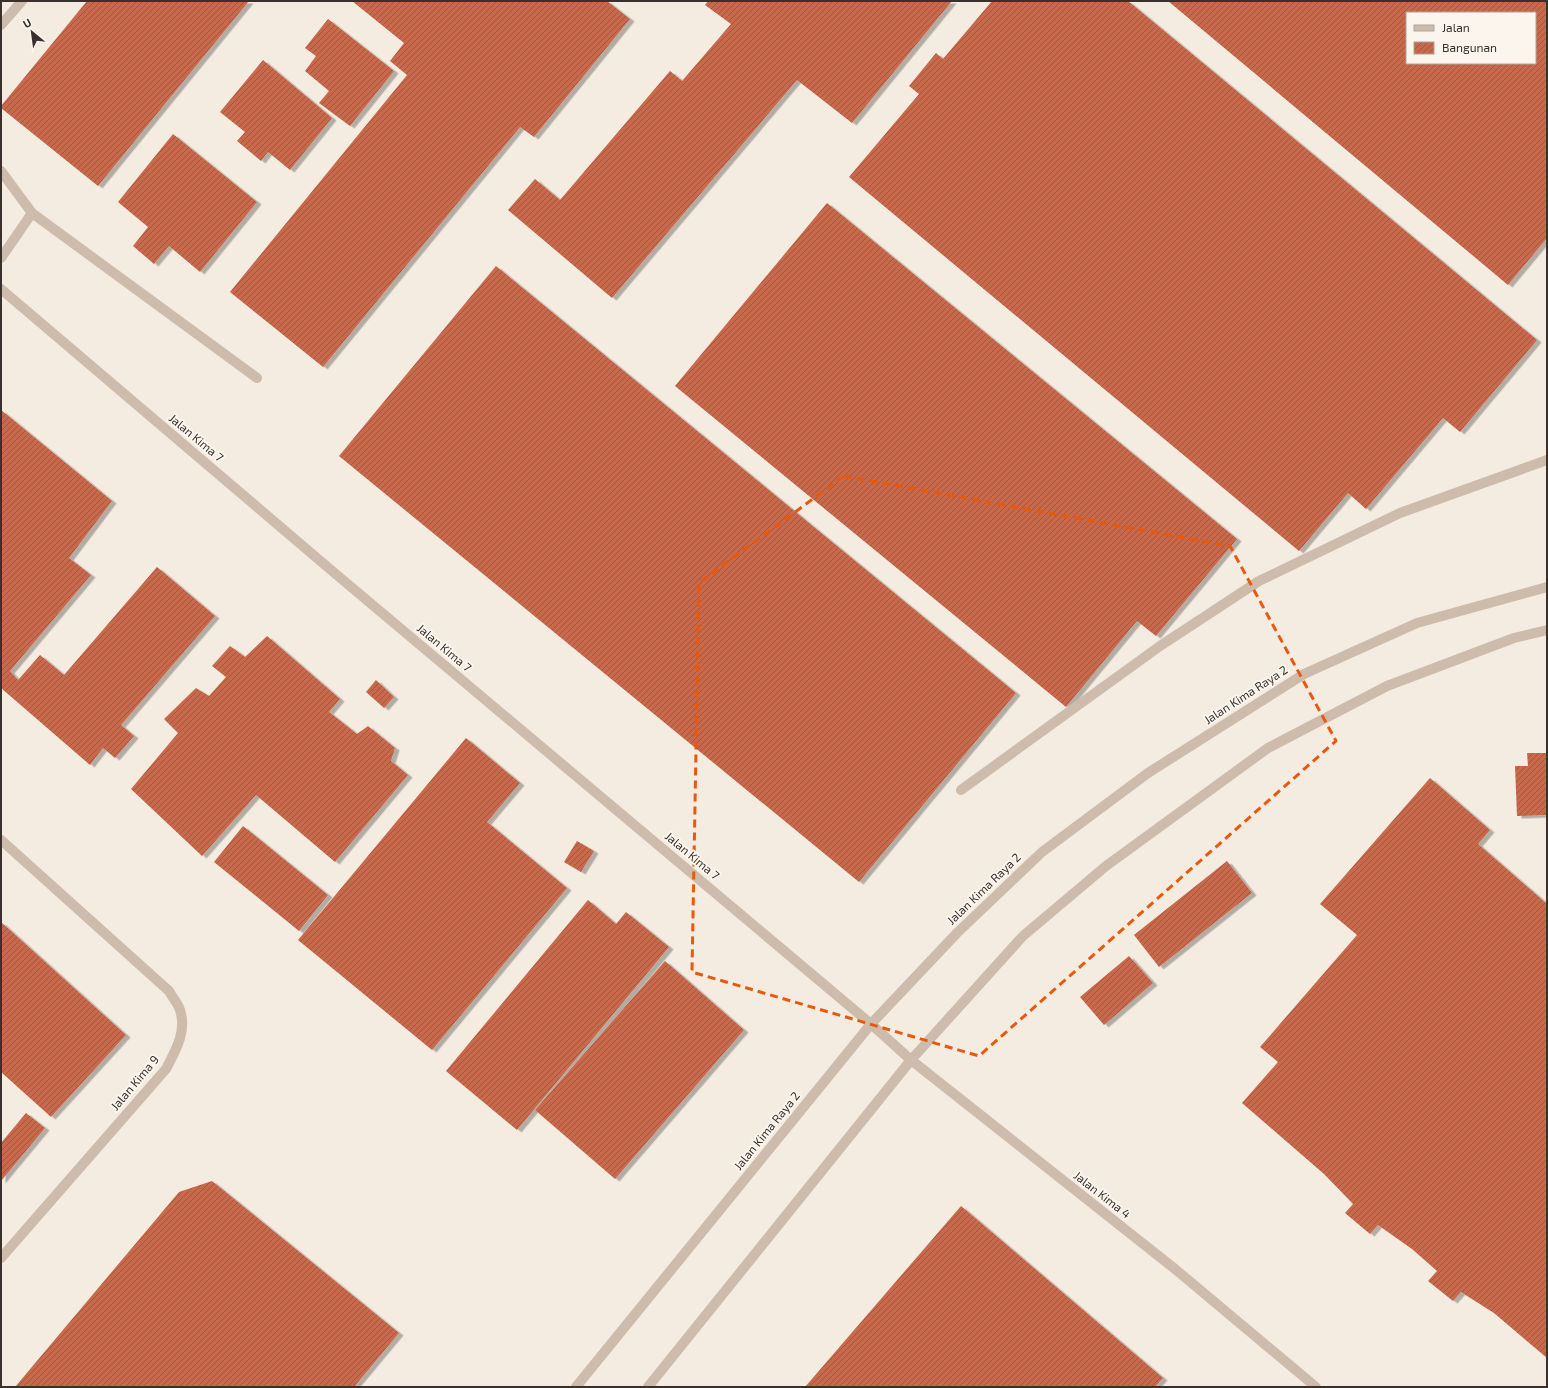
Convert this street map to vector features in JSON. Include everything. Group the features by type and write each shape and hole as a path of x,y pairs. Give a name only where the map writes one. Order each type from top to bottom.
{"street":[{"path":"1,25 22,1"},
{"path":"1,171 32,213 257,378"},
{"path":"1,258 32,213"},
{"name":"Jalan Kima 7","path":"1,289 337,575 871,1024"},
{"path":"960,790 1160,646 1259,581 1400,513 1547,460"},
{"name":"Jalan Kima Raya 2","path":"576,1387 871,1024 957,932 1042,852 1148,773 1304,674 1417,623 1547,587"},
{"path":"648,1387 911,1060 1023,936 1106,866 1268,748 1386,686 1514,638 1547,630"},
{"name":"Jalan Kima 9","path":"1,840 169,991 180,1009 182,1030 179,1043 166,1069 1,1258"},
{"name":"Jalan Kima 4","path":"871,1024 911,1060 1174,1269 1316,1387"}],"highlighted area":[{"path":"844,476 1230,546 1336,741 979,1056 692,972 699,583"}],"building":[{"path":"87,1 249,1 98,186 1,108 1,106"},
{"path":"352,1 607,1 630,19 534,137 520,127 323,367 230,292 407,75 390,61 404,43"},
{"path":"708,1 952,1 852,123 797,80 612,298 508,210 535,179 560,200 670,71 682,81 731,24 705,5"},
{"path":"992,1 1128,1 1537,340 1460,432 1443,418 1366,509 1348,493 1299,551 849,177 919,94 909,86 936,53 943,59"},
{"path":"1168,1 1547,1 1547,238 1508,285"},
{"path":"328,19 394,71 350,126 319,103 329,91 305,71 316,56 305,48"},
{"path":"263,60 332,118 290,170 268,152 261,161 237,141 245,132 220,112"},
{"path":"173,134 257,202 200,272 169,246 154,264 133,246 148,227 118,202"},
{"path":"827,203 1237,539 1156,636 1137,621 1066,707 675,386"},
{"path":"496,266 1016,693 859,882 339,456"},
{"path":"1,410 112,501 69,558 91,575 10,671 18,680 40,655 64,675 157,567 215,616 121,725 134,736 115,758 103,748 90,765 1,688"},
{"path":"267,636 340,699 329,712 357,734 368,726 395,748 391,761 408,775 335,862 256,795 202,856 131,789 178,733 164,719 196,688 209,696 226,677 212,666 230,646 245,657"},
{"path":"376,680 394,697 384,708 366,692"},
{"path":"466,738 520,783 487,822 567,888 432,1050 298,940"},
{"path":"1527,753 1547,753 1547,815 1517,816 1515,766 1528,766"},
{"path":"1430,778 1490,830 1478,844 1547,904 1547,1358 1494,1313 1461,1292 1453,1301 1428,1281 1437,1271 1412,1249 1378,1225 1370,1234 1345,1213 1353,1204 1324,1174 1242,1103 1278,1062 1260,1047 1357,935 1320,904"},
{"path":"243,826 328,895 299,931 214,862"},
{"path":"577,841 594,851 581,872 564,862"},
{"path":"1227,861 1252,893 1159,967 1134,935"},
{"path":"588,900 616,924 626,912 669,947 517,1130 446,1071"},
{"path":"1,922 126,1035 51,1117 1,1072"},
{"path":"1129,956 1153,983 1104,1025 1080,997"},
{"path":"665,961 744,1030 615,1179 535,1110"},
{"path":"26,1113 45,1128 1,1181 1,1143"},
{"path":"212,1181 399,1333 354,1387 15,1387 179,1192"},
{"path":"961,1206 1163,1378 1155,1387 805,1387"}]}
